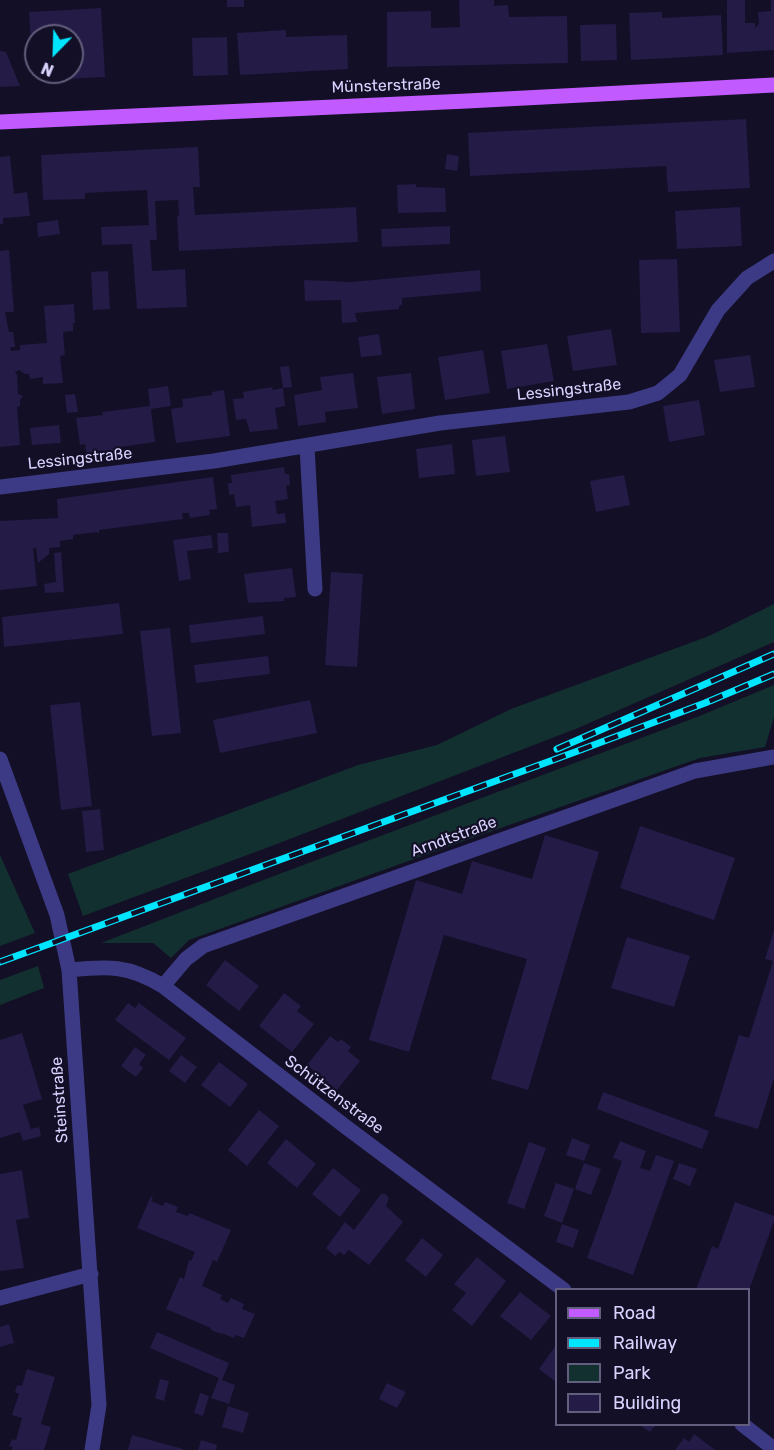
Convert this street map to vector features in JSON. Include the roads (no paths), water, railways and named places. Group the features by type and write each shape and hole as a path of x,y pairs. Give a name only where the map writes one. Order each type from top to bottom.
{"main road":[{"name":"Münsterstraße","path":"0,122 774,85"}],"street":[{"name":"Lessingstraße","path":"0,487 214,461 440,423 629,402 658,393 680,375 718,310 747,278 774,261"},
{"path":"307,447 315,589"},
{"name":"Arndtstraße","path":"163,986 186,959 203,946 695,771 774,757"},
{"name":"Steinstraße","path":"0,759 57,915 69,969 99,1405 92,1450"},
{"name":"Schützenstraße","path":"69,969 123,968 145,975 163,986 561,1288"},
{"path":"0,1298 91,1274"},
{"path":"743,1426 774,1449"}],"railway":[{"path":"557,749 774,654"},
{"path":"0,962 575,752 705,703 774,674"}]}
